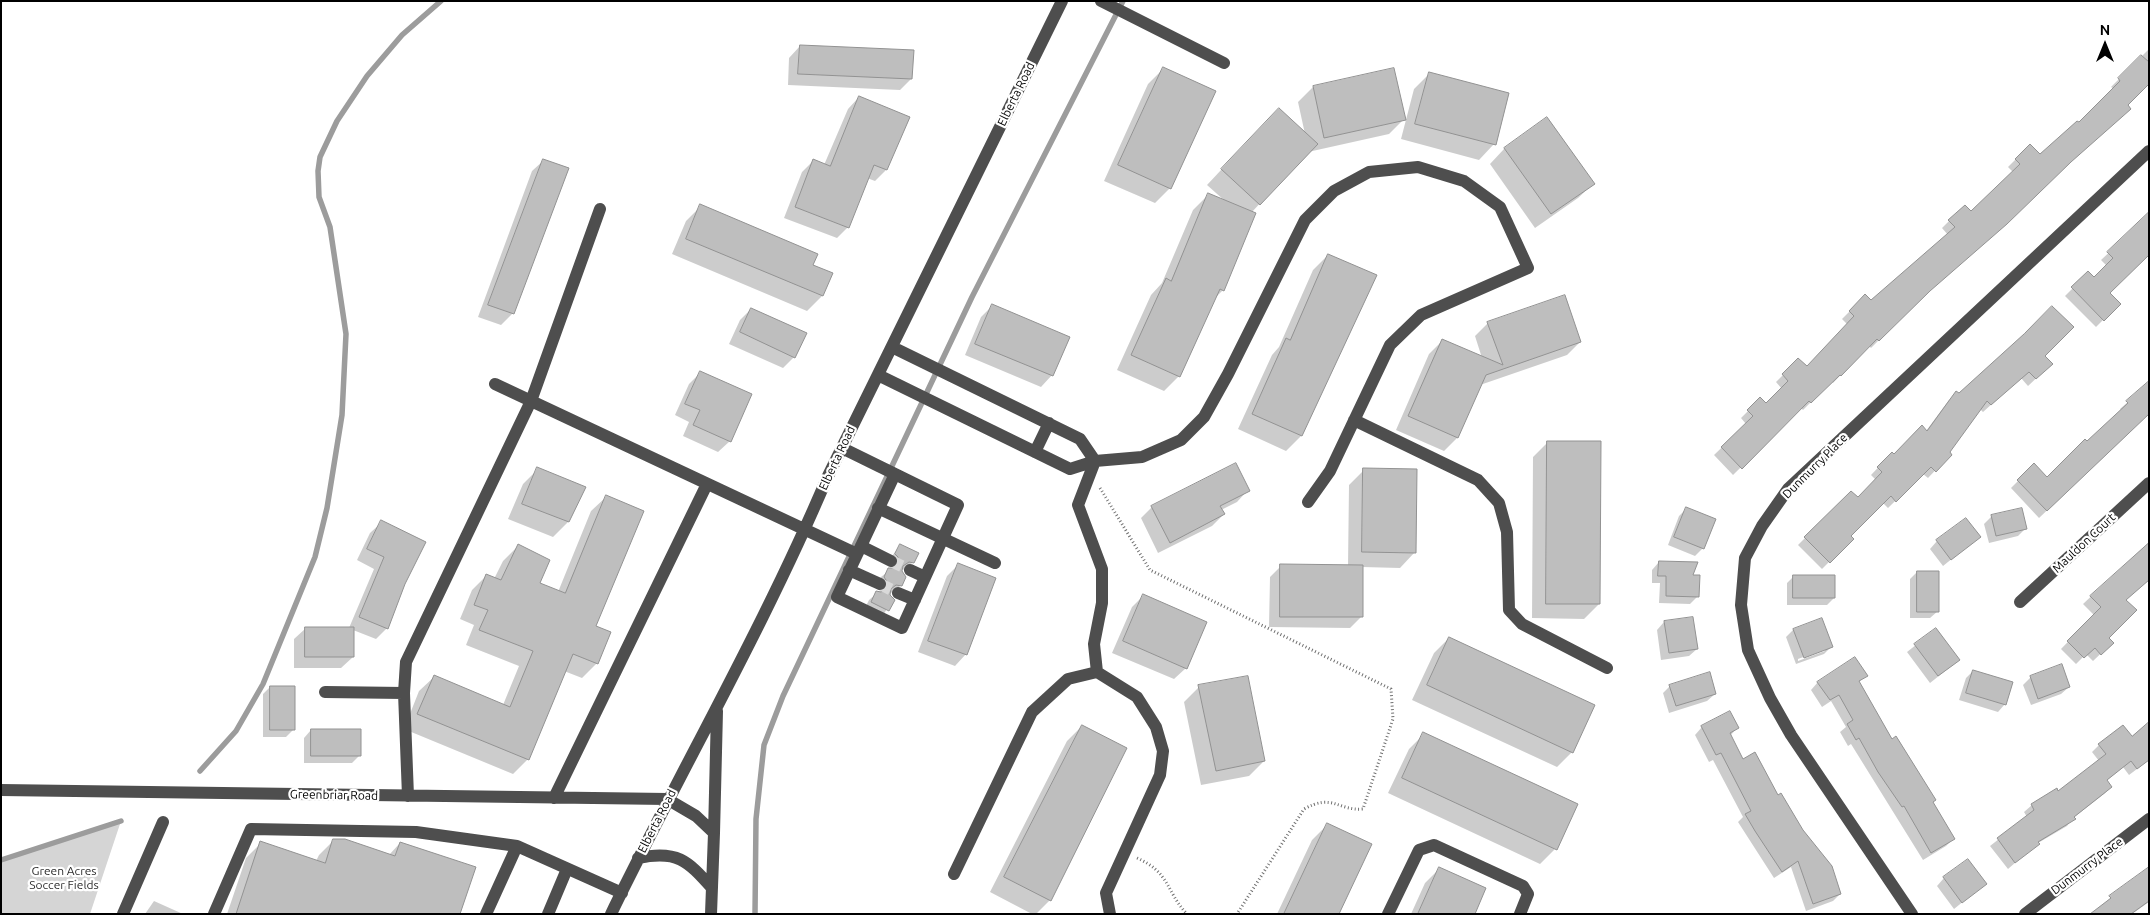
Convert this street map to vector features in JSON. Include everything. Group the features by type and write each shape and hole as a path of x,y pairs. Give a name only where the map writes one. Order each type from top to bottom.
{"street":[{"name":"Elberta Road","path":"612,914 667,799 717,708 805,530 842,448 1062,1"},
{"path":"1101,1 1224,63"},
{"name":"Dunmurry Place","path":"1912,914 1791,735 1770,698 1748,650 1741,605 1745,558 1762,526 1788,489 2149,151"},
{"path":"878,375 1070,469 1093,467 1142,457 1180,440 1204,417 1228,374 1305,220 1334,190 1369,172 1418,167 1464,181 1500,207 1528,268 1422,315 1390,345 1330,472 1308,502"},
{"path":"408,796 404,694 406,662 531,401 600,209"},
{"path":"892,347 1080,440 1093,467 1078,505 1102,569 1102,603 1094,644 1097,672"},
{"path":"495,384 805,530 891,561"},
{"path":"1354,420 1478,480 1499,503 1507,532 1510,610 1522,624 1607,668"},
{"path":"1035,452 1048,423"},
{"path":"842,448 895,474 958,505 902,628 837,597 895,474"},
{"name":"Mauldon Court","path":"2020,602 2149,483"},
{"path":"554,798 708,484"},
{"path":"878,508 942,540 996,563"},
{"path":"849,570 880,584"},
{"path":"910,570 925,577"},
{"path":"898,593 915,600"},
{"path":"954,874 1032,712 1068,679 1097,672 1137,697 1156,727 1163,751 1160,775 1106,893 1110,914"},
{"path":"325,692 404,694"},
{"path":"711,914 717,708"},
{"name":"Greenbriar Road","path":"1,790 667,799"},
{"path":"667,799 696,816 714,833"},
{"name":"Dunmurry Place","path":"2025,914 2149,819"},
{"path":"123,914 163,822"},
{"path":"214,914 251,829 416,832 517,846 622,893"},
{"path":"1388,914 1419,850 1434,845 1523,886 1528,894 1520,914"},
{"path":"486,914 517,846"},
{"path":"638,858 659,854 677,857 691,864 712,888"},
{"path":"548,914 567,870"}],"path":[{"path":"1093,467 1150,570 1391,689 1393,719 1363,808 1352,809 1335,802 1317,802 1304,808 1236,914"},
{"path":"1124,853 1152,865 1166,879 1187,914"}],"green space":[{"name":"Green Acres Soccer Fields","path":"121,821 90,914 1,914 1,860"}],"building":[{"path":"800,45 914,50 912,79 798,74"},
{"path":"2141,55 2149,62 2149,84 2128,105 2131,109 2071,162 2007,224 1930,291 1879,341 1877,339 1841,376 1811,403 1809,401 1742,469 1721,447 1753,416 1747,410 1760,397 1766,403 1788,381 1782,374 1798,358 1807,366 1854,316 1849,311 1865,294 1871,300 1955,227 1948,220 1965,205 1971,211 2020,164 2015,159 2030,144 2040,154 2077,121 2079,122 2120,81 2118,78"},
{"path":"1163,67 1216,91 1171,189 1118,165"},
{"path":"1394,68 1406,120 1324,138 1313,86"},
{"path":"1429,72 1509,93 1496,145 1415,124"},
{"path":"859,96 910,117 887,170 874,165 849,228 795,207 813,159 830,166"},
{"path":"1279,108 1318,144 1260,205 1221,169"},
{"path":"1547,117 1595,184 1551,214 1504,148"},
{"path":"543,159 569,168 514,314 488,305"},
{"path":"1208,193 1256,213 1224,291 1220,289 1180,377 1131,355 1166,278 1171,281"},
{"path":"700,204 818,254 813,265 833,273 823,296 686,239"},
{"path":"2149,212 2149,255 2110,293 2121,304 2104,321 2071,287 2088,271 2094,277 2113,258 2107,252"},
{"path":"1328,254 1377,275 1302,436 1252,414 1286,338 1290,340"},
{"path":"1565,295 1581,342 1486,375 1458,438 1408,416 1442,339 1503,365 1487,322"},
{"path":"992,304 1070,337 1053,376 975,344"},
{"path":"2052,306 2074,327 2045,356 2053,364 2036,379 2029,372 1991,405 1987,401 1950,452 1952,455 1936,472 1931,467 1896,502 1891,496 1851,536 1854,539 1830,563 1804,537 1851,491 1858,497 1882,472 1877,467 1892,452 1894,454 1922,425 1927,431 1956,391 1959,393"},
{"path":"751,308 807,333 795,358 740,332"},
{"path":"700,371 752,394 731,442 693,425 700,410 685,404"},
{"path":"2149,381 2149,414 2047,511 2017,480 2034,463 2047,477 2085,439 2087,441 2128,403 2126,401"},
{"path":"1547,441 1601,441 1600,604 1546,604"},
{"path":"1236,463 1250,491 1220,506 1225,514 1170,543 1151,506"},
{"path":"537,467 586,487 569,522 522,504"},
{"path":"1363,468 1417,469 1416,553 1362,552"},
{"path":"606,495 644,511 596,626 611,632 598,664 573,654 529,760 417,714 434,675 510,707 533,651 479,630 488,610 474,605 486,574 501,580 518,544 550,560 540,583 565,593"},
{"path":"1686,507 1716,519 1704,549 1674,537"},
{"path":"2022,508 2027,529 1996,536 1991,515"},
{"path":"1966,518 1981,537 1951,560 1936,540"},
{"path":"381,520 426,542 405,584 388,629 359,617 384,557 367,549"},
{"path":"2149,543 2149,580 2126,600 2137,610 2109,638 2114,643 2101,655 2095,648 2084,658 2067,641 2101,607 2090,596"},
{"path":"900,544 919,553 914,563 909,562 903,566 902,571 906,577 902,586 896,585 891,589 890,595 895,600 889,611 871,602 876,591 881,592 887,588 888,583 884,577 888,568 895,568 898,564 898,557 895,554"},
{"path":"1659,561 1698,562 1693,575 1700,575 1699,597 1666,596 1666,576 1658,576"},
{"path":"958,563 996,578 967,655 928,641"},
{"path":"1280,564 1363,565 1363,617 1280,617"},
{"path":"1917,571 1939,571 1939,612 1917,612"},
{"path":"1793,575 1835,575 1835,598 1793,598"},
{"path":"1143,594 1207,622 1187,669 1123,641"},
{"path":"1693,617 1698,649 1669,653 1664,621"},
{"path":"1822,618 1833,647 1804,658 1793,629"},
{"path":"305,627 354,627 354,657 305,657"},
{"path":"1936,628 1960,660 1938,676 1914,644"},
{"path":"1449,637 1595,705 1573,753 1427,685"},
{"path":"1855,657 1868,676 1859,681 1892,739 1896,736 1936,800 1933,802 1955,839 1931,853 1904,806 1902,807 1878,772 1859,738 1856,740 1847,724 1853,720 1839,695 1830,700 1817,682"},
{"path":"2062,664 2070,687 2038,699 2030,676"},
{"path":"1973,670 2013,682 2006,705 1966,693"},
{"path":"1710,672 1716,694 1676,706 1669,685"},
{"path":"1248,676 1265,761 1216,771 1198,685"},
{"path":"270,686 295,686 295,730 270,730"},
{"path":"1730,711 1739,728 1730,733 1743,759 1755,752 1778,795 1781,793 1803,830 1832,866 1841,894 1813,904 1798,861 1782,872 1755,831 1745,814 1751,811 1721,753 1716,755 1701,726"},
{"path":"2149,722 2149,760 2137,769 2131,761 2107,780 2112,787 2074,817 2076,819 2038,842 2040,844 2015,863 1997,838 2034,810 2031,804 2057,788 2058,791 2106,754 2098,744 2123,725 2132,736"},
{"path":"1082,725 1127,748 1051,901 1004,877"},
{"path":"311,729 361,729 361,756 311,756"},
{"path":"1423,732 1578,804 1557,850 1402,778"},
{"path":"1327,823 1372,844 1339,914 1284,914"},
{"path":"333,839 345,839 395,856 400,842 476,867 460,914 236,914 260,841 325,863"},
{"path":"1968,859 1987,884 1962,903 1943,877"},
{"path":"1439,867 1486,888 1475,914 1418,914"},
{"path":"2149,867 2149,901 2131,914 2090,914 2111,898 2109,896"}],"waterway":[{"path":"200,771 236,731 263,684 315,557 327,508 342,415 346,334 330,227 319,197 318,171 320,157 337,121 367,76 402,35 441,1"},
{"path":"755,914 756,819 764,745 783,696 972,297 1123,1"},
{"path":"1,860 121,821"}],"tunnel":[{"path":"891,561 910,570"},
{"path":"880,584 898,593"}]}
